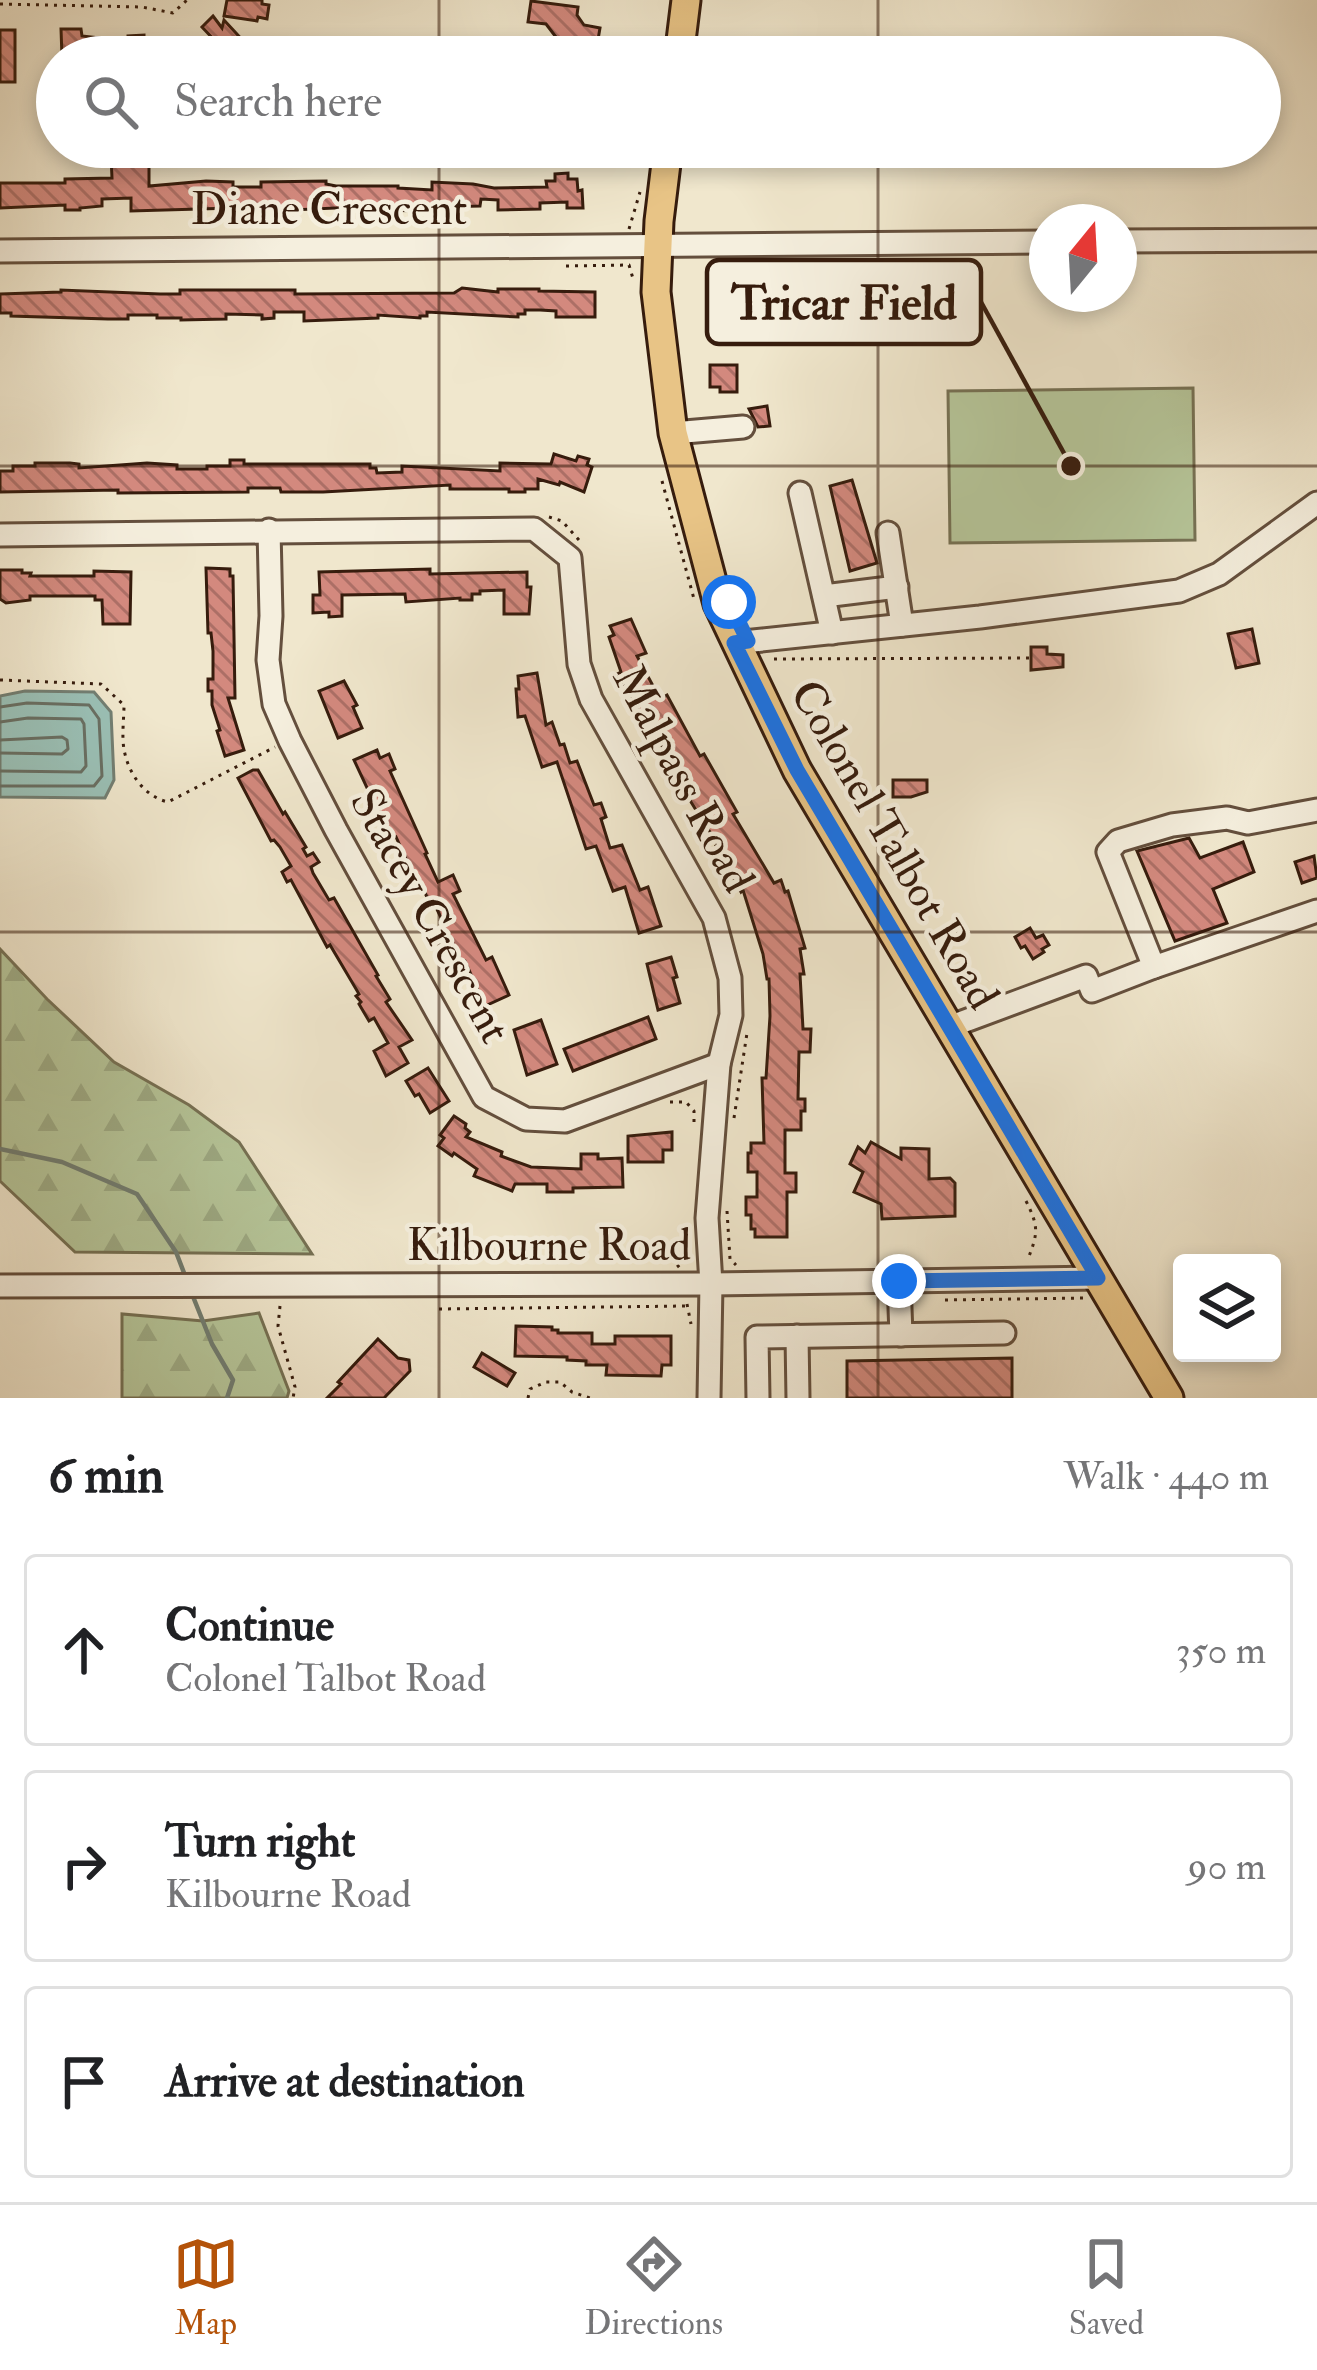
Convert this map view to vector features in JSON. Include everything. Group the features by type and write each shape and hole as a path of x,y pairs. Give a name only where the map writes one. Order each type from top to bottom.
{"main road":[{"path":"682,36 686,0"},
{"name":"Colonel Talbot Road","path":"666,168 656,292 673,433 718,604 797,770 950,1027 1095,1288 1169,1398"}],"street":[{"path":"1137,241 1317,240"},
{"name":"Diane Crescent","path":"0,251 1029,242"},
{"path":"673,433 743,427"},
{"path":"800,494 832,633"},
{"path":"734,643 1179,591 1219,574 1317,503"},
{"name":"Malpass Road","path":"0,535 534,529 571,558 579,664 591,699 714,918 730,977 731,1015 719,1064 707,1218 709,1398"},
{"name":"Stacey Crescent","path":"269,530 268,660 274,704 337,830 484,1097 526,1119 565,1121 719,1064"},
{"path":"888,533 902,625"},
{"path":"824,596 897,587"},
{"path":"1154,967 1108,852 1118,841 1186,823 1227,818 1248,823 1317,811"},
{"path":"950,1027 1086,976 1091,991 1317,911"},
{"path":"899,1281 901,1335"},
{"name":"Kilbourne Road","path":"0,1286 899,1281 1095,1288"},
{"path":"758,1398 757,1337 1004,1333"},
{"path":"797,1336 798,1398"}],"path":[{"path":"0,4 142,7 172,13 187,0"},
{"path":"628,230 640,187"},
{"path":"543,515 562,521 586,551"},
{"path":"774,658 1030,658"},
{"path":"0,680 101,684 124,705 124,753 141,788 161,801 168,802 277,746"},
{"path":"732,1133 748,1025"},
{"path":"686,1102 694,1111 695,1134"},
{"path":"727,1196 730,1259 738,1267"},
{"path":"672,1272 687,1259 689,1244"},
{"path":"933,1300 1095,1288"},
{"path":"272,1304 280,1303 278,1326 295,1388 293,1398"},
{"path":"440,1309 687,1303 692,1335"},
{"path":"528,1398 530,1389 560,1382 590,1398"}],"green space":[{"path":"1193,388 1195,540 950,543 948,391"},
{"path":"0,949 114,1062 189,1105 239,1142 312,1254 75,1252 0,1181"},
{"path":"259,1313 289,1391 287,1398 122,1398 122,1314 203,1321"}],"water":[{"path":"25,691 94,692 111,712 114,780 105,798 0,797 0,696"}],"building":[{"path":"227,0 262,0 269,5 267,19 224,16"},
{"path":"531,1 578,7 584,25 600,28 599,36 555,36 546,24 528,22"},
{"path":"213,16 222,28 224,20 239,36 210,36 202,27"},
{"path":"61,29 81,29 82,36 61,36"},
{"path":"0,30 15,30 15,82 0,82"},
{"path":"112,168 149,168 149,186 206,181 261,187 261,182 326,181 336,186 432,190 432,182 547,187 546,181 555,181 555,174 568,173 568,179 577,179 578,191 582,190 583,208 567,208 567,202 540,203 540,209 498,210 498,200 481,199 480,206 434,207 434,211 357,207 270,211 261,205 233,205 131,211 131,198 102,199 102,206 80,210 65,210 65,205 0,208 0,183 112,178"},
{"path":"462,288 595,292 595,317 556,317 556,311 540,310 525,310 518,317 427,312 420,318 378,315 304,321 304,312 274,312 274,318 262,319 262,315 226,314 226,319 181,320 157,315 108,319 0,313 0,294 61,290 180,294 180,290 295,290 295,294 454,293"},
{"path":"710,365 737,365 737,392 710,387"},
{"path":"767,406 770,426 758,427 749,409"},
{"path":"554,454 576,461 578,456 589,459 587,465 592,467 584,492 538,479 538,489 525,492 450,489 450,485 323,492 248,488 248,492 0,492 0,471 35,463 79,464 79,468 147,463 207,469 244,460 244,464 370,464 377,473 402,472 402,466 500,471 500,463 551,464"},
{"path":"852,480 877,563 850,571 830,486"},
{"path":"206,568 230,569 233,576 235,698 228,698 244,750 225,756 212,691 208,691 213,651"},
{"path":"430,569 430,574 527,572 529,614 504,614 504,590 480,591 472,594 472,600 406,602 405,594 342,595 342,616 313,613 313,595 320,595 319,572"},
{"path":"0,570 22,570 30,576 131,572 130,624 103,624 102,600 95,596 30,596 30,600 6,603 0,599"},
{"path":"631,619 646,653 637,656 660,699 667,695 700,756 704,754 774,883 781,880 788,891 805,948 800,949 804,974 800,974 803,1029 811,1029 810,1052 799,1052 798,1099 805,1099 801,1130 785,1130 785,1173 796,1173 796,1192 787,1192 787,1237 755,1237 751,1215 746,1215 746,1197 757,1197 757,1172 748,1172 748,1153 751,1143 764,1143 762,1078 766,1078 770,1016 763,954 743,890 649,721 646,723 617,674 621,672 610,626"},
{"path":"1252,629 1259,663 1236,668 1228,634"},
{"path":"1031,647 1047,647 1047,654 1063,655 1063,667 1031,670"},
{"path":"537,673 546,725 552,722 570,763 577,761 594,805 601,803 610,848 622,845 640,890 648,887 661,926 639,933 625,887 613,891 596,846 586,849 557,762 542,767 525,716 518,717 516,689 518,676"},
{"path":"344,681 362,728 338,738 319,691"},
{"path":"377,750 380,758 389,754 395,769 390,771 438,882 453,875 460,891 453,894 509,995 485,1006 465,961 461,962 452,941 447,943 433,901 416,881 396,837 391,839 354,760"},
{"path":"258,770 285,812 307,856 313,853 319,862 311,867 313,873 329,900 334,898 390,999 386,1002 412,1040 399,1047 408,1063 386,1076 374,1051 388,1043 374,1018 369,1021 359,994 291,880 287,882 282,872 291,866 271,841 238,778"},
{"path":"893,780 927,780 927,792 893,797"},
{"path":"1189,838 1200,858 1243,842 1254,872 1213,889 1227,923 1175,941 1137,851"},
{"path":"1314,856 1317,878 1302,883 1295,862"},
{"path":"1030,928 1049,945 1033,959 1015,937"},
{"path":"671,957 680,1003 658,1010 647,964"},
{"path":"648,1017 656,1039 573,1071 564,1049"},
{"path":"541,1020 557,1064 527,1075 514,1030"},
{"path":"428,1068 449,1101 430,1113 406,1081"},
{"path":"454,1116 466,1124 470,1132 466,1137 531,1167 581,1169 581,1154 622,1158 623,1187 547,1192 547,1184 515,1184 512,1191 474,1176 477,1169 438,1146"},
{"path":"672,1132 672,1150 663,1150 663,1162 628,1162 628,1136"},
{"path":"871,1142 901,1159 901,1148 929,1149 929,1179 950,1178 955,1183 955,1216 882,1219 881,1204 854,1192 863,1172 850,1164 858,1147 865,1153"},
{"path":"516,1326 592,1333 592,1344 615,1344 615,1336 671,1336 671,1365 662,1365 661,1376 606,1375 607,1365 586,1365 586,1361 567,1357 515,1356"},
{"path":"378,1339 398,1358 409,1360 410,1371 384,1398 327,1398 341,1384 338,1382"},
{"path":"482,1353 515,1373 507,1386 474,1367"},
{"path":"1012,1358 1012,1398 847,1398 847,1361"}],"waterway":[{"path":"0,1149 62,1162 137,1194 176,1252 186,1278"},
{"path":"192,1294 233,1380 227,1398"}],"place":[{"name":"Tricar Field","path":"1071,466"}],"route":[{"path":"729,602 748,641 734,643 797,770 1098,1278 899,1281"}]}
